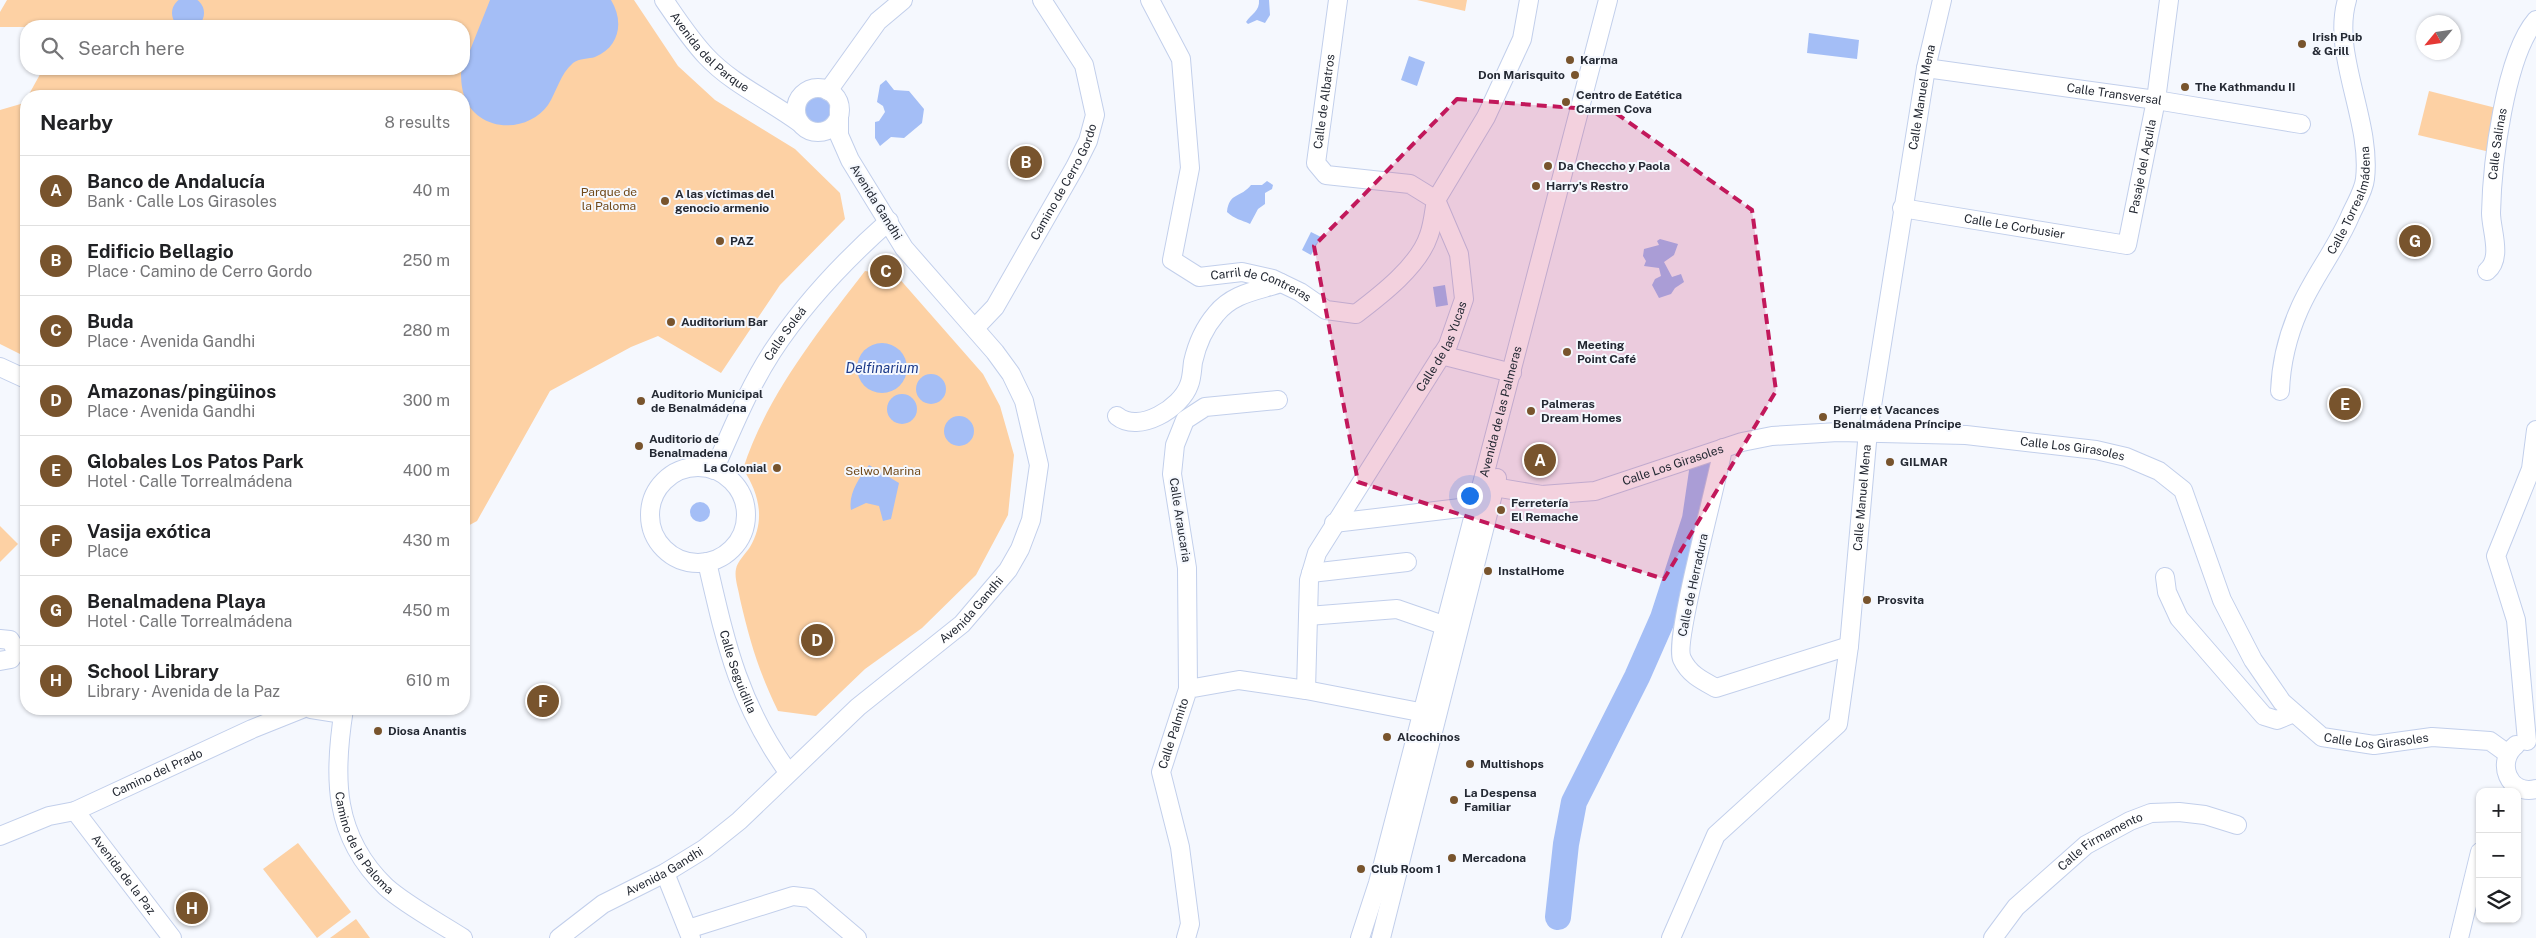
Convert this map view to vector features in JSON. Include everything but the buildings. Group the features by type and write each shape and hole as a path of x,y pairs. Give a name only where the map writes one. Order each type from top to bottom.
{"street":[{"name":"Avenida del Parque","path":"664,0 706,57 739,84 800,123"},
{"path":"828,91 878,21 903,0"},
{"name":"Camino de Cerro Gordo","path":"975,328 995,307 1075,167 1088,141 1095,115 1084,65 1042,0"},
{"name":"Carril de Contreras","path":"1150,0 1181,59 1186,111 1190,168 1172,260 1199,277 1242,272 1281,283 1300,292 1326,310 1356,314 1385,291 1418,256 1429,235 1436,200"},
{"name":"Calle de Albatros","path":"1338,0 1316,163 1326,175 1410,184 1436,200"},
{"path":"1436,200 1486,117 1522,39 1529,0"},
{"name":"Avenida de las Palmeras","path":"1381,938 1430,713 1446,626 1477,506 1488,487 1512,373 1608,0"},
{"name":"Avenida de las Palmeras","path":"1360,938 1430,713 1488,487 1618,0"},
{"name":"Calle Manuel Mena","path":"1671,938 1716,834 1838,724 1849,646 1868,431 1902,208 1926,68 1942,0"},
{"name":"Pasaje del Aguila","path":"2127,245 2156,100 2169,0"},
{"name":"Calle Torrealmádena","path":"2280,391 2280,371 2299,310 2346,226 2365,181 2365,142 2344,34 2344,14 2347,0"},
{"name":"Calle Salinas","path":"2487,271 2493,266 2496,251 2491,215 2493,172 2499,132 2508,86 2526,32 2536,20"},
{"name":"Calle Transversal","path":"1926,68 2156,100 2301,124"},
{"path":"821,89 828,91 838,102 839,109 836,123 830,128 817,132 810,131 800,123 797,117 797,103 806,92 821,89"},
{"name":"Avenida del Parque","path":"762,98 797,103"},
{"name":"Avenida Gandhi","path":"559,938 604,904 704,849 732,826 788,772 884,685 962,624 1008,570 1020,549 1031,520 1039,465 1024,401 1011,374 975,328 904,248 850,160 839,135 839,109"},
{"name":"Avenida Gandhi","path":"817,132 825,136 850,160"},
{"name":"Calle de las Yucas","path":"1306,690 1311,573 1317,553 1334,522 1448,345 1464,299 1459,254 1436,200"},
{"name":"Calle Le Corbusier","path":"1902,208 2127,245"},
{"name":"Calle Soleá","path":"714,470 743,404 771,352 826,282 889,221"},
{"path":"1117,416 1122,420 1136,423 1157,418 1189,386 1197,346 1217,312 1244,293 1281,283"},
{"path":"1441,355 1512,373"},
{"path":"0,367 20,376"},
{"name":"Calle Araucaria","path":"1188,689 1187,568 1172,474 1175,445 1186,420 1205,407 1278,400"},
{"path":"2510,788 2505,772 2508,754 2519,743 2532,741 2516,620 2496,556 2531,469 2536,430"},
{"name":"Calle Los Girasoles","path":"1488,487 1542,495 1595,491 1723,448 1772,436 1868,431 1966,435 2096,450 2126,457 2159,471 2183,490 2222,600 2253,660 2282,702 2322,737 2374,745 2432,737 2490,741 2508,754"},
{"name":"Calle de Herradura","path":"1723,448 1682,626 1680,657 1695,678 1716,688 1849,646"},
{"path":"704,467 714,470 728,477 740,492 746,513 741,536 727,553 707,562 688,562 668,553 655,538 650,516 653,497 664,480 682,469 704,467"},
{"path":"1334,522 1477,506"},
{"name":"Calle Seguidilla","path":"707,562 728,655 738,683 754,718 788,772"},
{"path":"1311,573 1407,562"},
{"path":"2165,576 2167,592 2180,618 2264,716 2277,720 2294,712"},
{"path":"1308,616 1397,609 1446,626"},
{"path":"0,639 10,640 16,650 11,659 0,661"},
{"name":"Calle Palmito","path":"1186,938 1190,924 1180,847 1161,772 1188,689 1239,680 1306,690 1430,713"},
{"name":"Camino del Prado","path":"4,832 49,816 75,811 252,729 287,715"},
{"name":"Camino de la Paloma","path":"344,715 339,792 345,827 351,840 363,860 388,888 463,938"},
{"path":"2521,788 2536,788"},
{"name":"Avenida de la Paz","path":"75,811 172,938"},
{"name":"Calle Firmamento","path":"1993,938 2016,907 2086,845 2130,821 2151,813 2179,812 2204,816 2236,825"},
{"path":"2459,938 2476,868"},
{"path":"665,872 689,933 793,896 810,898 857,938"}],"highlighted area":[{"path":"1457,99 1613,111 1752,210 1776,391 1664,579 1358,482 1314,246"}],"green space":[{"name":"Parque de la Paloma","path":"7,0 634,0 678,66 715,100 795,149 840,193 845,219 780,285 721,373 658,336 631,347 550,391 477,521 470,525 470,90 31,90 40,75 470,75 470,20 20,20 20,27 0,27 0,12"},
{"path":"1417,0 1467,0 1465,11"},
{"path":"2429,91 2500,109 2490,152 2418,135"},
{"path":"20,104 20,354 0,344 0,110"},
{"name":"Selwo Marina","path":"865,271 897,276 983,374 1000,406 1014,455 1008,515 976,575 922,628 865,669 816,716 778,711 765,683 751,643 736,580 737,566 755,537 759,517 753,488 743,469 766,415 795,365"},
{"path":"0,526 18,544 0,562"},
{"path":"298,843 351,912 317,938 263,869"},
{"path":"356,919 370,938 330,938"}],"water":[{"path":"182,-1 194,-1 202,7 204,13 201,20 175,20 172,13 177,2"},
{"path":"490,0 611,0 618,16 617,33 610,47 595,57 578,60 573,63 562,77 548,105 534,118 525,122 507,125 488,122 475,113 470,107 470,90 463,90 461,75 470,75 470,50"},
{"path":"1259,0 1269,0 1270,15 1265,23 1257,20 1248,24 1246,22 1257,10"},
{"path":"1809,33 1859,40 1857,59 1807,53"},
{"path":"1409,56 1425,62 1417,86 1401,80"},
{"path":"886,80 894,90 909,91 924,109 922,123 904,138 891,137 880,146 875,138 875,122 879,121 885,112 883,106 877,102 880,85"},
{"path":"817,92 824,93 829,97 833,102 833,116 829,121 824,125 817,126 810,125 805,121 801,116 800,109 801,102 805,97 810,93"},
{"path":"1267,181 1273,185 1272,189 1265,193 1265,204 1258,209 1250,224 1235,218 1227,212 1230,201 1233,198 1251,185 1262,185"},
{"path":"1311,232 1321,237 1311,255 1302,250"},
{"path":"1660,239 1678,244 1674,255 1664,262 1672,277 1681,274 1684,282 1675,288 1671,294 1659,298 1652,285 1655,279 1661,276 1659,268 1644,266 1646,261 1643,256 1644,249 1659,245 1657,241"},
{"path":"1445,285 1448,305 1436,307 1433,287"},
{"name":"Delfinarium","path":"882,343 892,345 900,350 905,358 907,368 905,378 900,386 892,391 882,393 872,391 864,386 859,378 857,368 859,358 864,350 872,345"},
{"name":"Delfinarium","path":"931,374 942,378 946,389 942,400 931,404 920,400 916,389 920,378"},
{"name":"Delfinarium","path":"902,394 913,398 917,409 913,420 902,424 891,420 887,409 891,398"},
{"path":"959,416 969,421 974,431 969,441 959,446 949,441 944,431 949,421"},
{"path":"869,465 899,483 891,519 883,521 879,506 866,503 851,510 853,492"},
{"path":"700,502 707,505 710,512 707,519 700,522 693,519 690,512 693,505"}],"waterway":[{"path":"1558,917 1566,844 1574,802 1637,677 1663,618 1695,519 1703,465"}],"place":[{"name":"Irish Pub & Grill","path":"2302,44"},
{"name":"Karma","path":"1570,60"},
{"name":"Don Marisquito","path":"1575,75"},
{"name":"The Kathmandu II","path":"2185,87"},
{"name":"Centro de Eatética Carmen Cova","path":"1566,102"},
{"name":"Edificio Bellagio","path":"1026,162"},
{"name":"Da Checcho y Paola","path":"1548,166"},
{"name":"Harry's Restro","path":"1536,186"},
{"name":"A las víctimas del genocio armenio","path":"665,201"},
{"name":"PAZ","path":"720,241"},
{"name":"Benalmadena Playa","path":"2415,241"},
{"name":"Buda","path":"886,271"},
{"name":"Auditorium Bar","path":"671,322"},
{"name":"Meeting Point Café","path":"1567,352"},
{"name":"Auditorio Municipal de Benalmádena","path":"641,401"},
{"name":"Globales Los Patos Park","path":"2345,404"},
{"name":"Palmeras Dream Homes","path":"1531,411"},
{"name":"Pierre et Vacances Benalmádena Príncipe","path":"1823,417"},
{"name":"Auditorio de Benalmadena","path":"639,446"},
{"name":"Banco de Andalucía","path":"1540,460"},
{"name":"GILMAR","path":"1890,462"},
{"name":"La Colonial","path":"777,468"},
{"name":"Ferretería El Remache","path":"1501,510"},
{"name":"InstalHome","path":"1488,571"},
{"name":"Prosvita","path":"1867,600"},
{"name":"Amazonas/pingüinos","path":"817,640"},
{"name":"Vasija exótica","path":"543,701"},
{"name":"Diosa Anantis","path":"378,731"},
{"name":"Alcochinos","path":"1387,737"},
{"name":"Multishops","path":"1470,764"},
{"name":"La Despensa Familiar","path":"1454,800"},
{"name":"Mercadona","path":"1452,858"},
{"name":"Club Room 1","path":"1361,869"},
{"name":"School Library","path":"192,908"}]}
